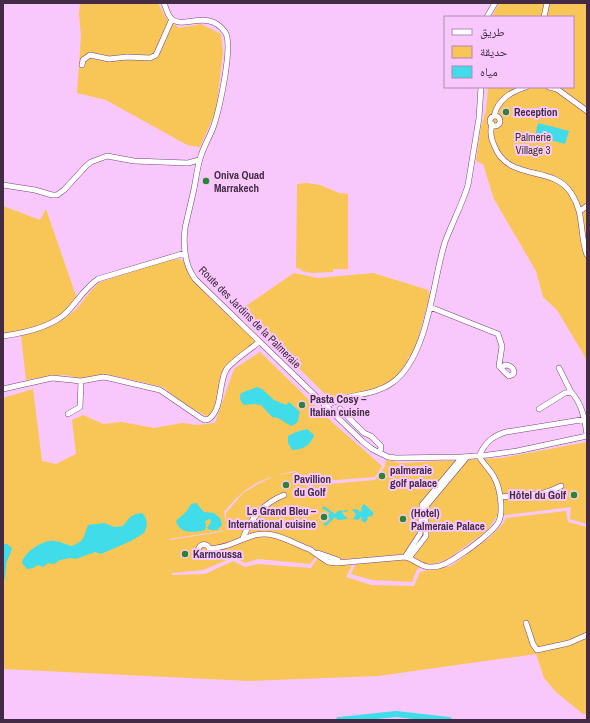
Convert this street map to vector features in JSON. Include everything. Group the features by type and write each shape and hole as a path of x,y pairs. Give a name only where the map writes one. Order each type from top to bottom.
{"street":[{"path":"82,66 85,58 90,55 114,59 127,57 154,57 172,19 164,3"},
{"path":"488,16 495,3"},
{"path":"544,16 547,3"},
{"name":"Route des Jardins de la Palmeraie","path":"172,19 183,23 204,20 211,22 224,30 228,39 224,79 219,108 213,127 199,160 185,228 185,253 190,272 195,279 362,441 380,454 396,458 478,456 517,451 587,436"},
{"path":"326,406 344,398 373,392 392,383 404,372 413,357 423,332 430,307 445,242 468,186 479,118 481,88"},
{"path":"524,88 507,96 500,102 491,122 492,141 495,150 501,158 515,169 550,177 571,192 580,211 583,238 587,255"},
{"path":"557,88 587,111"},
{"path":"479,118 498,125 500,122 498,116 494,116"},
{"path":"3,185 57,195 64,190 91,162 107,156 134,161 188,164 199,160"},
{"path":"188,164 198,169"},
{"path":"580,211 587,206"},
{"path":"3,336 39,328 60,318 69,310 87,287 98,279 185,253"},
{"path":"430,307 498,334 502,346 498,362 501,368"},
{"path":"3,389 52,378 81,381 103,377 157,389 164,392 205,420 209,419 215,412 226,371 232,364 260,342"},
{"path":"559,368 586,419 587,436"},
{"path":"68,414 80,408 81,381"},
{"path":"539,409 571,392"},
{"path":"340,409 364,433 371,436 381,446 380,454"},
{"path":"210,549 232,544 243,538 254,535 271,534 289,540 333,560 349,562 407,557 423,566 438,567 469,550 495,528 500,518 500,497 496,481 478,456 488,440 499,434 586,419"},
{"path":"407,557 420,534 422,505 438,489 464,457"},
{"path":"500,497 513,496 520,493 529,495 547,492 560,486"},
{"path":"243,538 252,518 260,509 284,495"},
{"path":"247,528 254,535"},
{"path":"526,623 533,644 537,650 568,643 587,635"}],"green space":[{"path":"80,3 158,3 166,18 179,28 201,24 221,34 223,52 216,111 200,147 187,145 106,100 77,93 81,36 79,14"},
{"name":"Palmerie Village 3","path":"499,3 587,3 587,360 557,310 543,297 536,271 494,199 483,164 476,161 481,127 486,111 488,88 574,88 574,16 492,16"},
{"path":"307,183 320,185 339,193 348,194 348,269 333,269 333,272 312,273 296,268 297,184"},
{"path":"3,206 40,220 46,209 76,296 78,298 60,316 31,329 3,335"},
{"path":"179,259 183,261 196,282 205,292 254,339 255,342 228,366 212,414 208,417 184,404 163,387 115,376 105,375 82,379 66,375 26,380 21,336 53,325 67,317 100,282 169,260"},
{"path":"294,273 318,278 373,273 428,290 430,295 413,356 408,357 406,364 397,377 376,389 361,393 344,394 331,400 240,310"},
{"path":"260,352 333,423 382,466 375,477 323,481 306,485 303,476 295,471 263,480 255,484 240,495 224,512 227,528 221,531 169,539 172,575 205,574 233,561 245,567 258,564 311,568 318,558 331,564 352,565 346,577 371,585 414,586 420,572 451,566 490,537 503,524 506,518 566,511 568,522 587,527 587,714 583,714 556,692 544,678 536,654 378,676 249,681 3,669 3,398 33,389 42,461 56,464 76,454 72,420 83,415 103,424 122,422 154,428 182,423 197,425 215,423 234,369"},
{"path":"587,442 587,524 570,519 571,507 497,516 487,531 446,560 417,569 412,582 372,580 351,574 357,561 332,558 319,553 310,564 258,559 245,563 234,557 203,570 172,573 169,540 221,532 227,528 226,513 243,493 274,476 295,472 302,477 306,486 375,480 385,466 386,460 401,463 501,458"}],"water":[{"path":"538,123 569,131 565,144 535,136"},
{"path":"257,387 262,389 274,400 286,405 289,402 300,412 297,422 291,426 278,418 272,417 261,405 244,405 240,399 241,393"},
{"path":"307,429 314,435 311,442 303,448 292,450 288,443 288,436"},
{"path":"196,503 204,512 214,513 220,518 222,525 217,530 210,530 207,528 211,522 210,519 205,521 205,530 188,532 180,528 176,521 187,511 191,504"},
{"path":"364,504 373,512 373,515 367,517 368,519 365,523 361,520 361,517 358,520 353,519 356,514 352,510 357,509 360,512"},
{"path":"324,506 335,514 338,511 348,510 346,512 343,511 342,513 348,519 338,520 335,517 326,526 323,524 330,519 327,516 330,513 322,508"},
{"path":"142,513 147,523 144,533 131,541 101,554 95,552 76,559 70,558 60,560 54,564 48,563 43,567 38,565 27,569 22,563 26,555 40,544 56,541 72,546 82,540 88,525 104,523 114,527 123,526 132,516"},
{"path":"3,544 7,544 12,548 7,562 3,583"}],"waterway":[{"path":"339,720 396,714 449,720"}],"place":[{"name":"Reception","path":"506,112"},
{"name":"Oniva Quad Marrakech","path":"206,181"},
{"name":"Pasta Cosy – Italian cuisine","path":"302,405"},
{"name":"palmeraie golf palace","path":"382,476"},
{"name":"Pavillion du Golf","path":"286,485"},
{"name":"Hôtel du Golf","path":"574,495"},
{"name":"Le Grand Bleu – International cuisine","path":"324,517"},
{"name":"(Hotel) Palmeraie Palace","path":"403,519"},
{"name":"Karmoussa","path":"185,554"}]}
